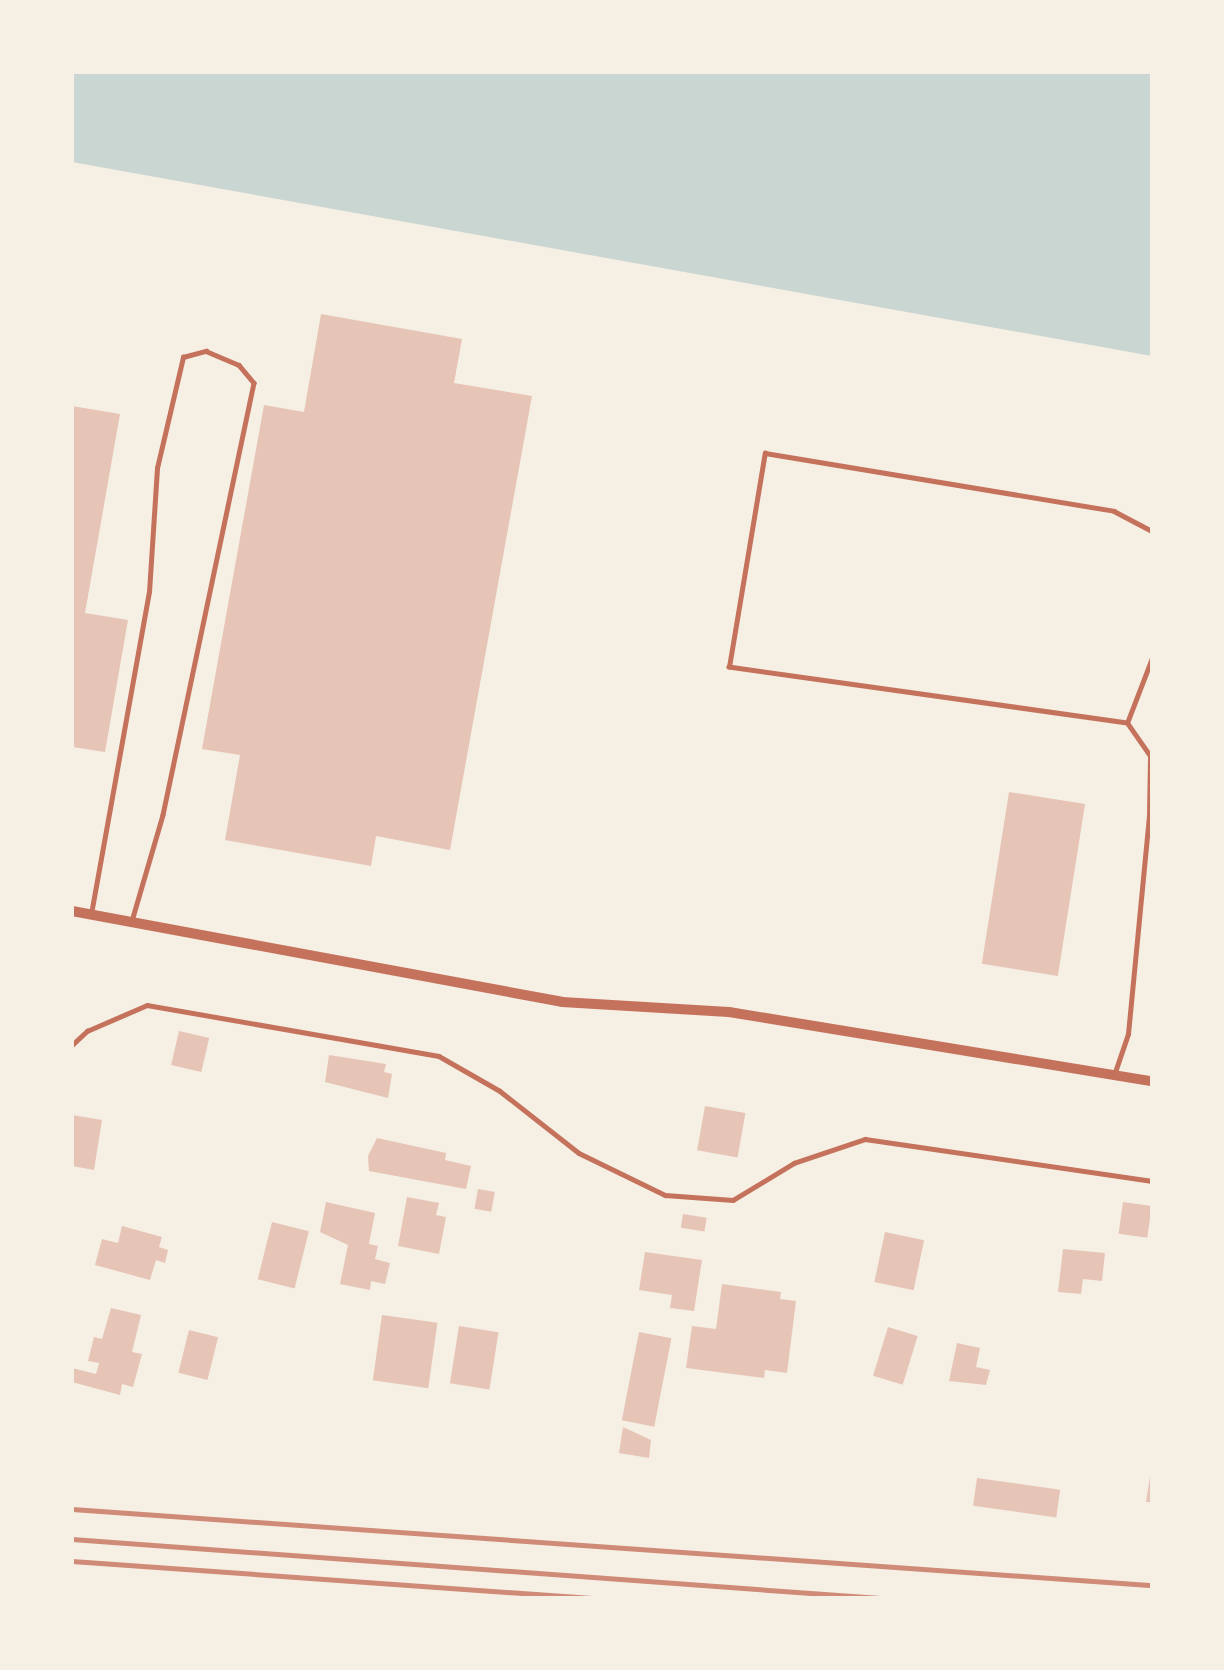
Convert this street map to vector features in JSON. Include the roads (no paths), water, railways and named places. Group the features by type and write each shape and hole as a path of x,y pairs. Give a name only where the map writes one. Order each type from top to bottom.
{"street":[{"path":"72,911 562,1002 729,1012 1152,1081"}],"lane":[{"path":"91,914 148,591 157,468 183,357 206,351 239,365 254,383 163,815 132,923"},
{"path":"1114,1075 1128,1034 1149,816 1150,756 1127,723 729,667 765,453 1114,511 1152,531"},
{"path":"1127,723 1152,658"},
{"path":"72,1045 87,1031 147,1005 439,1056 500,1091 579,1153 665,1195 733,1200 794,1163 865,1139 1152,1181"}],"railway":[{"path":"72,1509 1152,1585"},
{"path":"72,1539 880,1598"},
{"path":"72,1561 592,1598"}]}
